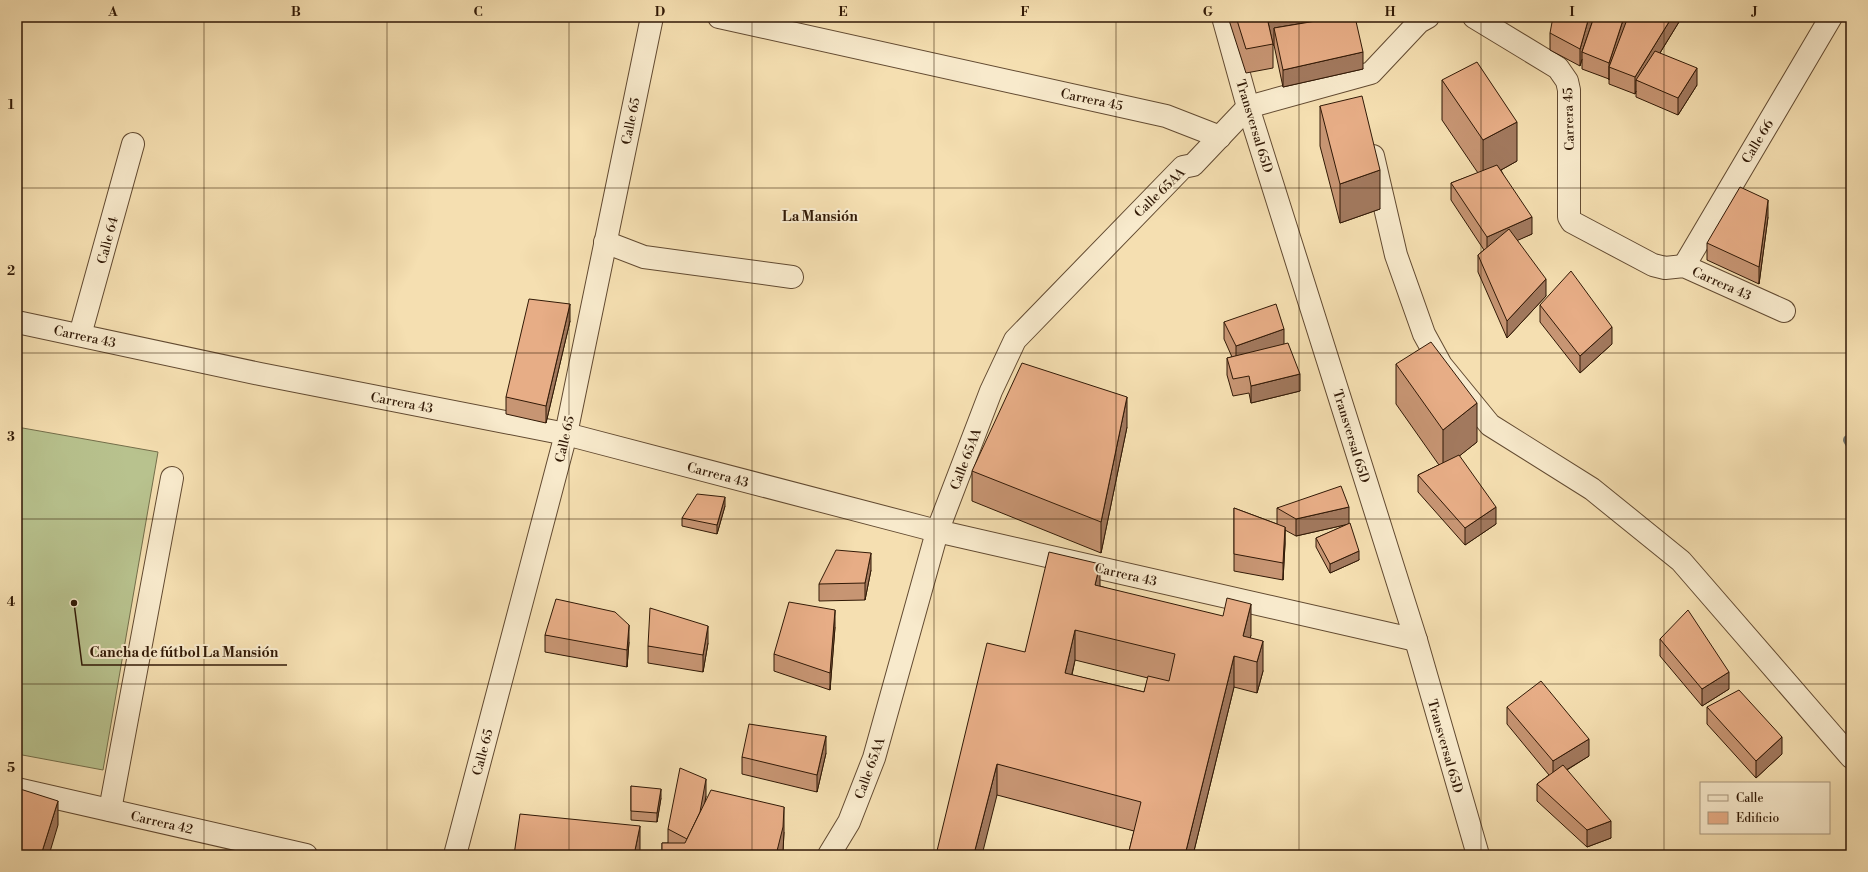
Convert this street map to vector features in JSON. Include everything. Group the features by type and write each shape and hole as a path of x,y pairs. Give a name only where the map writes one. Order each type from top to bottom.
{"street":[{"name":"Calle 65","path":"455,855 566,434 652,17"},
{"name":"Carrera 45","path":"719,17 1166,116 1220,137"},
{"name":"Transversal 65D","path":"1223,17 1248,107 1416,640 1478,855"},
{"path":"1220,137 1248,107 1371,72 1419,22 1428,17"},
{"name":"Carrera 45","path":"1474,17 1558,68 1567,81 1569,90 1569,217 1572,222"},
{"name":"Calle 66","path":"1684,266 1831,17"},
{"path":"1351,78 1358,100"},
{"name":"Calle 65AA","path":"828,855 849,822 874,758 937,531 991,392 1015,340 1183,166 1193,165 1220,137"},
{"path":"1369,138 1396,255 1424,334 1441,365 1490,425 1592,489 1681,561 1851,757"},
{"name":"Calle 64","path":"80,335 133,144"},
{"name":"Carrera 43","path":"1572,222 1653,265 1665,268 1684,266 1784,311"},
{"path":"605,242 644,257 792,277"},
{"name":"Carrera 43","path":"17,322 260,374 566,434 937,531 1416,640"},
{"path":"110,810 172,478"},
{"name":"Carrera 42","path":"17,789 306,855"}],"green space":[{"path":"17,427 158,452 103,770 17,754"}],"building":[{"path":"1236,17 1289,17 1268,22 1273,44 1246,49"},
{"path":"1340,17 1355,17 1363,52 1283,70 1274,28"},
{"path":"1553,17 1589,17 1580,49 1550,33"},
{"path":"1594,17 1624,17 1609,63 1582,52"},
{"path":"1628,17 1672,17 1635,77 1609,67"},
{"path":"1655,51 1697,68 1678,98 1636,80"},
{"path":"1477,62 1517,122 1483,140 1442,80"},
{"path":"1362,96 1380,170 1340,184 1320,106"},
{"path":"1497,165 1532,217 1487,237 1451,183"},
{"path":"1740,187 1768,200 1759,267 1707,243"},
{"path":"1509,229 1546,279 1507,321 1478,255"},
{"path":"1571,271 1612,327 1580,356 1540,305"},
{"path":"529,299 570,304 546,406 506,397"},
{"path":"1276,304 1284,329 1236,346 1224,322"},
{"path":"1431,342 1477,403 1443,430 1396,364"},
{"path":"1288,343 1300,374 1251,386 1249,376 1233,379 1227,358"},
{"path":"1022,363 1127,397 1101,522 972,471"},
{"path":"1459,455 1496,507 1465,528 1418,475"},
{"path":"1341,486 1349,507 1296,519 1277,508"},
{"path":"697,494 725,497 717,525 682,518"},
{"path":"1234,508 1285,527 1283,563 1234,554"},
{"path":"1350,523 1359,551 1330,564 1316,538"},
{"path":"836,550 871,553 865,583 819,584"},
{"path":"1049,552 1100,564 1095,585 1223,616 1227,598 1251,604 1243,636 1263,641 1257,662 1234,656 1185,855 1128,855 1141,802 997,764 975,850 994,855 936,855 987,643 1025,652","holes":["1075,630 1175,654 1169,681 1148,676 1144,692 1065,673"]},
{"path":"556,599 615,612 629,625 627,650 545,635"},
{"path":"789,602 835,610 830,673 774,654"},
{"path":"650,608 708,626 703,655 648,646"},
{"path":"1688,610 1729,672 1702,689 1660,639"},
{"path":"1541,681 1589,739 1553,761 1507,707"},
{"path":"1739,690 1782,737 1756,761 1707,707"},
{"path":"749,724 826,736 817,775 742,757"},
{"path":"1563,765 1611,821 1587,830 1537,784"},
{"path":"680,768 706,779 700,812 687,839 668,829"},
{"path":"631,786 661,789 657,813 631,811"},
{"path":"17,788 58,801 41,855 17,855"},
{"path":"711,790 784,807 783,827 776,855 662,855 662,843 685,843"},
{"path":"520,814 640,826 634,855 514,855"}],"waterway":[{"path":"1851,438 1848,440 1851,445"}],"place":[{"name":"Cancha de fútbol La Mansión","path":"74,603"}],"district":[{"name":"La Mansión","path":"820,216"}]}
